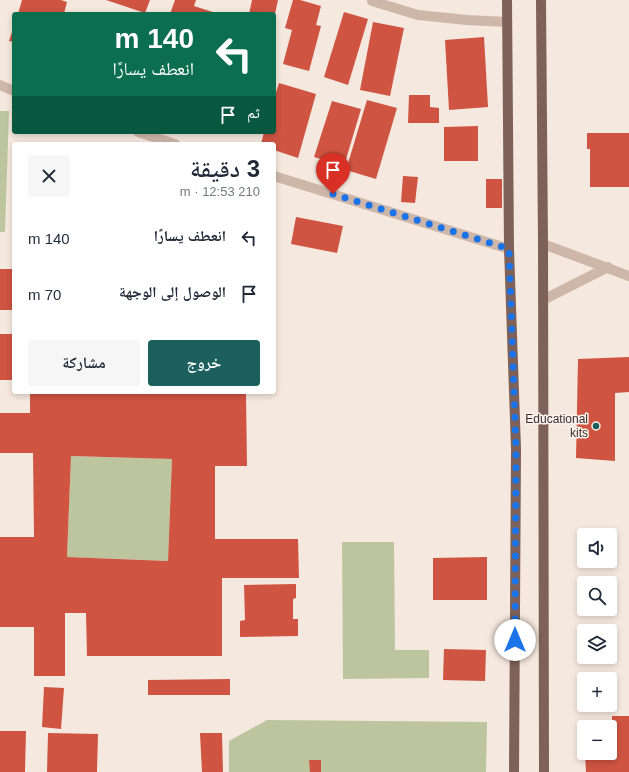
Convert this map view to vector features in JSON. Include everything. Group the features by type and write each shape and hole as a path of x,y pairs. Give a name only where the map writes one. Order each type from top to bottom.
{"main road":[{"path":"507,0 509,249 516,449 514,772"},
{"path":"541,0 544,772"}],"street":[{"path":"372,0 418,15 507,22"},
{"path":"0,85 12,90"},
{"path":"144,134 169,142"},
{"path":"276,177 509,249"},
{"path":"543,244 629,276"},
{"path":"543,300 608,267"}],"green space":[{"path":"0,111 9,111 5,232 0,232"},
{"path":"71,456 172,459 168,561 67,557"},
{"path":"342,542 394,542 395,650 429,650 429,678 343,679"},
{"path":"267,720 487,722 486,772 229,772 229,741"}],"building":[{"path":"22,0 61,0 67,2 64,12 19,12"},
{"path":"106,0 150,0 145,12"},
{"path":"175,0 196,0 194,6 213,12 171,12"},
{"path":"252,0 278,0 275,12 249,12"},
{"path":"293,0 300,0 321,6 316,25 321,26 309,71 283,64 292,30 285,28"},
{"path":"344,12 368,19 348,85 324,77"},
{"path":"373,22 404,28 390,96 360,90"},
{"path":"12,32 12,42 9,41"},
{"path":"484,37 488,107 449,110 445,40"},
{"path":"279,83 316,94 298,158 276,151 276,142 262,142 264,134 276,134 276,93"},
{"path":"409,95 430,95 430,107 439,108 439,123 408,123"},
{"path":"367,100 397,108 376,179 346,170"},
{"path":"332,101 361,109 344,166 314,157"},
{"path":"478,126 478,161 444,161 444,127"},
{"path":"587,133 629,133 629,187 590,187 590,149 587,149"},
{"path":"403,176 418,177 415,203 401,202"},
{"path":"486,179 502,179 502,208 486,208"},
{"path":"296,217 343,226 337,253 291,244"},
{"path":"0,269 12,269 12,310 0,310"},
{"path":"0,334 12,334 12,380 0,380"},
{"name":"Educational kits","path":"629,357 629,392 615,393 615,461 576,458 578,359"},
{"path":"30,394 246,394 247,466 215,466 215,539 298,539 299,578 222,578 222,656 87,656 86,613 65,613 65,676 34,676 34,627 0,627 0,537 34,537 33,453 0,453 0,413 30,413","holes":["71,456 172,459 168,561 67,557"]},
{"path":"487,557 487,600 433,600 433,558"},
{"path":"296,584 296,598 293,599 293,619 298,619 298,636 240,637 240,621 245,620 244,585"},
{"path":"444,649 486,650 485,681 443,680"},
{"path":"230,679 230,695 148,695 148,680"},
{"path":"44,687 64,688 61,729 42,727"},
{"path":"612,716 629,716 629,772 586,772 585,760 617,760 617,720 612,720"},
{"path":"0,731 26,731 25,772 0,772"},
{"path":"48,733 98,734 97,772 47,772"},
{"path":"200,733 222,733 223,772 202,772"},
{"path":"309,760 321,760 321,772 310,772"}],"place":[{"name":"Educational kits","path":"596,426"}],"route":[{"path":"333,194 509,249 516,449 515,640"}]}
